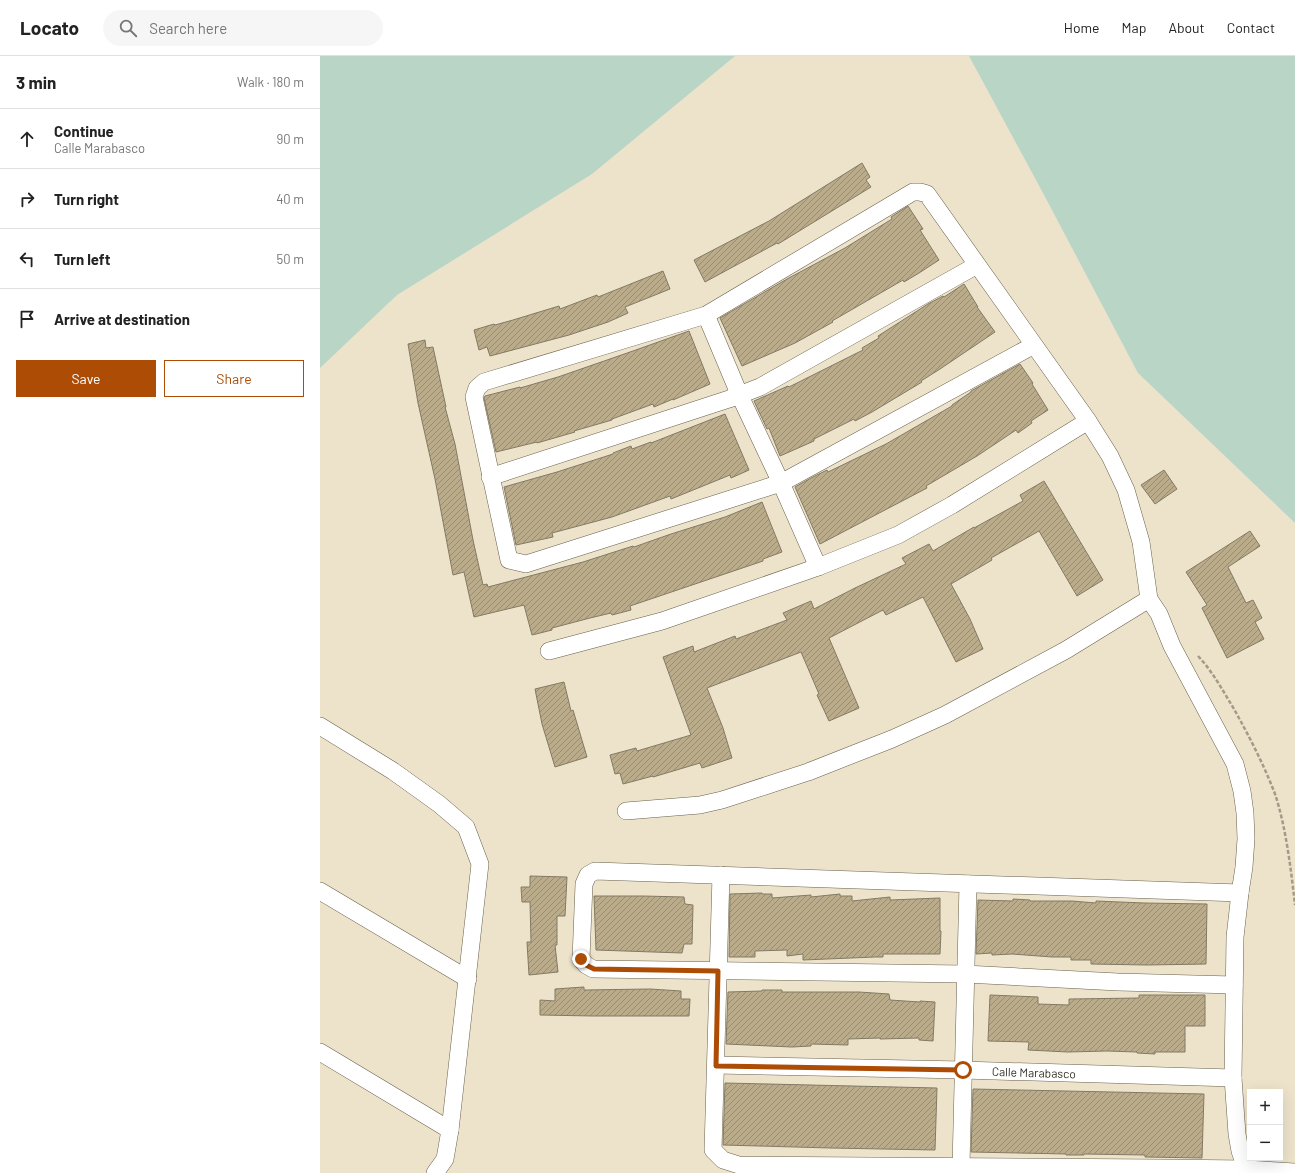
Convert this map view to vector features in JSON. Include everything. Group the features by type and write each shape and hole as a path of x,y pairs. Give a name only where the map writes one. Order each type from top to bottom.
{"street":[{"path":"1034,346 781,483 526,564 509,560 490,478 474,397 477,388 484,382 706,315 913,192 927,194 1088,421 1110,456 1126,490 1141,542 1149,599 1159,614 1172,646 1234,764 1242,791 1246,839 1235,937 1233,1078 1237,1134 1240,1151 1246,1169"},
{"path":"490,478 740,396 760,387 977,265"},
{"path":"706,315 740,396 818,567"},
{"path":"549,651 662,621 818,567 898,535 952,505 1088,421"},
{"path":"626,811 700,805 722,800 808,772 892,738 945,715 1066,650 1149,599"},
{"path":"320,726 393,771 439,804 466,826 480,864 450,1130 445,1159 435,1173"},
{"path":"1234,985 1118,982 966,974 594,969 586,965 581,959 583,891 588,875 595,871 1240,893"},
{"path":"721,875 713,1150 723,1160 739,1165 1246,1169 1295,1172"},
{"path":"961,1166 968,884"},
{"path":"320,891 468,979"},
{"path":"320,1052 450,1130"},
{"name":"Calle Marabasco","path":"716,1066 963,1070 1233,1078"}],"green space":[{"path":"320,56 735,56 592,174 397,295 320,368"},
{"path":"969,56 1295,56 1295,523 1138,373"}],"building":[{"path":"862,163 870,177 866,180 871,187 778,244 777,243 705,282 694,260 769,221"},
{"path":"908,206 923,229 920,230 939,260 904,282 903,280 795,343 742,366 720,318 787,279 845,248 892,219 891,217"},
{"path":"663,271 670,289 625,307 628,313 608,322 569,335 490,356 487,347 479,350 474,330 559,306 560,309 597,295 598,297"},
{"path":"964,284 977,307 995,332 921,381 922,382 872,412 855,421 854,419 814,439 814,441 780,456 769,428 767,429 754,401 788,386 789,387 863,350 862,348 879,338 878,336 928,304 943,296 944,297"},
{"path":"689,331 710,384 654,407 653,404 612,420 574,431 575,432 537,443 496,452 484,398 485,396 558,377"},
{"path":"425,340 426,348 433,347 445,407 455,444 483,585 487,584 488,587 583,562 633,546 634,547 725,517 762,502 782,552 763,559 763,561 630,606 631,610 612,615 611,613 590,618 532,635 524,605 474,617 464,572 453,575 435,479 418,403 408,344"},
{"path":"1020,364 1033,383 1032,384 1048,410 1031,421 1032,423 1018,433 1016,430 977,456 926,486 927,488 820,544 795,487 827,470 828,472 886,444 952,406 971,391"},
{"path":"725,414 749,470 731,478 730,475 671,499 670,496 612,517 552,533 553,537 516,545 504,487 613,454 631,446 632,449 651,443"},
{"path":"1164,470 1177,489 1155,504 1141,485"},
{"path":"1044,481 1103,580 1077,596 1039,531 991,558 992,560 951,584 970,619 983,649 956,662 923,597 886,615 883,610 829,638 859,708 829,721 817,695 819,694 801,652 707,688 723,728 732,758 702,768 700,763 623,784 620,773 615,774 610,755 636,748 637,751 691,735 663,657 693,646 694,652 735,636 736,639 787,620 783,613 811,601 814,609 906,564 902,558 929,544 933,551 1023,501 1020,495"},
{"path":"1250,531 1260,546 1228,567 1246,603 1253,600 1262,618 1255,622 1264,639 1227,658 1202,608 1207,605 1186,572"},
{"path":"564,682 571,711 573,710 587,757 555,767 542,724 535,689"},
{"path":"530,876 567,877 565,916 557,916 557,945 555,945 558,972 529,975 527,942 531,942 530,902 522,902 521,887 530,887"},
{"path":"730,894 772,894 772,898 811,895 811,897 840,894 840,896 852,896 852,901 890,897 890,900 940,898 940,954 883,954 883,957 803,960 803,954 787,956 787,950 755,951 755,957 729,957"},
{"path":"594,896 684,897 685,904 693,905 692,944 684,944 682,953 596,950"},
{"path":"1013,899 1096,903 1096,901 1207,904 1206,964 1091,964 1091,960 1071,960 1071,957 1012,954 992,955 992,953 976,954 978,900 1013,901"},
{"path":"584,987 584,990 650,989 681,991 681,999 690,999 689,1016 540,1015 540,1000 555,1001 555,989"},
{"path":"782,990 782,992 859,992 889,994 890,1000 935,1002 933,1041 919,1040 919,1038 848,1039 848,1045 811,1044 811,1046 792,1047 726,1044 728,992"},
{"path":"990,995 1038,997 1038,1004 1069,1005 1069,999 1139,998 1139,995 1205,995 1205,1026 1185,1026 1185,1052 1155,1052 1155,1054 1107,1051 1068,1052 1028,1050 1029,1042 988,1041"},
{"path":"725,1083 937,1088 935,1150 723,1145"},
{"path":"973,1089 1204,1094 1202,1158 1145,1157 1145,1155 1066,1155 971,1152"}],"route":[{"path":"581,959 586,965 594,969 718,971 716,1066 963,1070"}]}
